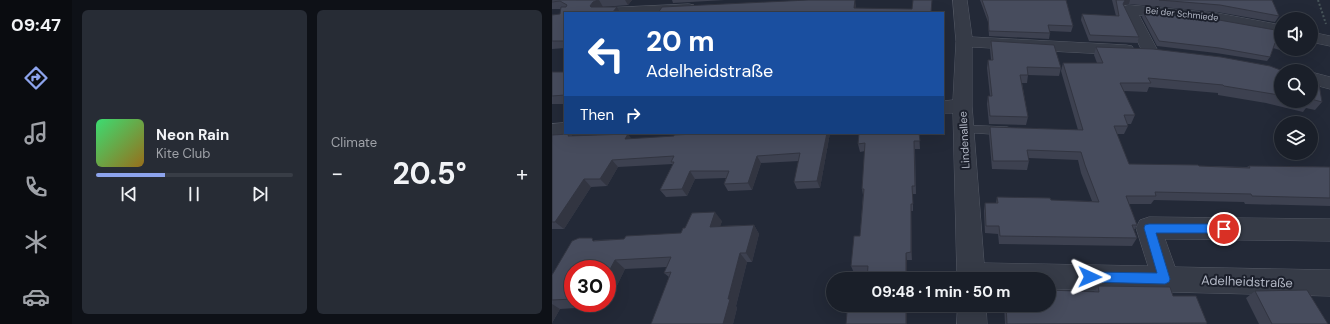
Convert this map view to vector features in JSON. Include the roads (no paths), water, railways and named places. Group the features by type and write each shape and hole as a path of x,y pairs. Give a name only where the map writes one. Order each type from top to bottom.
{"street":[{"name":"Lindenallee","path":"960,0 964,42 952,107 963,129 971,272"},
{"path":"621,12 705,7"},
{"name":"Bei der Schmiede","path":"964,42 1157,52 1129,9 1217,18 1274,29"},
{"path":"1318,36 1329,35"},
{"path":"1318,80 1330,83"},
{"path":"552,131 564,130"},
{"path":"1165,279 1149,228 1330,230"},
{"name":"Adelheidstraße","path":"1056,278 1330,283"},
{"path":"972,312 972,324"}],"lane":[{"path":"963,129 1019,131"}]}
